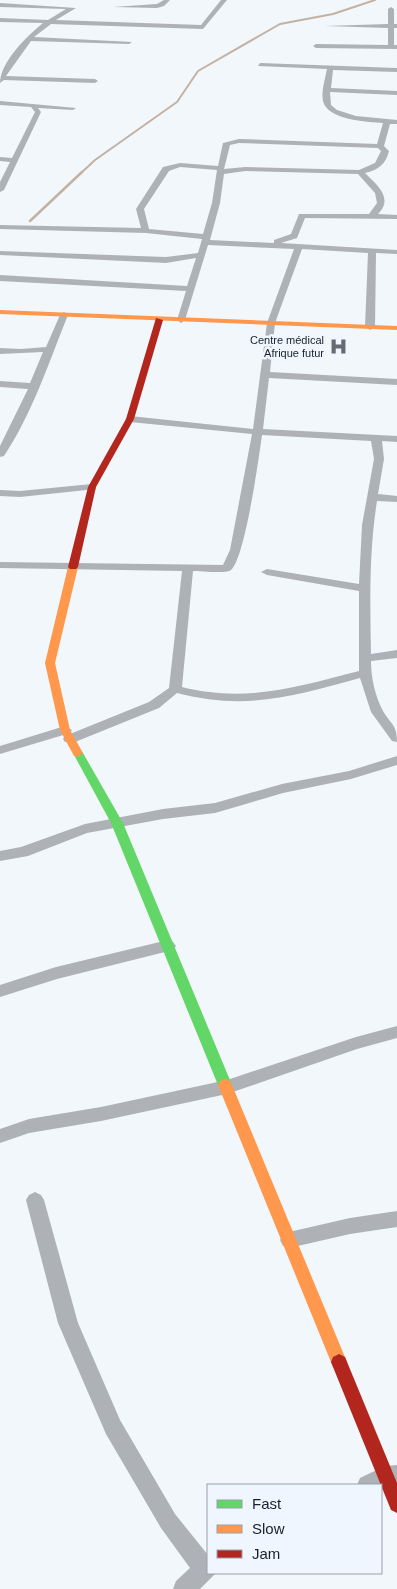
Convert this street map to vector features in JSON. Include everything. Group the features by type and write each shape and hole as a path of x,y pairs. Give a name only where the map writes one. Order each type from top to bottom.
{"street":[{"path":"2,0 0,5 73,8 36,30 1,80 95,81"},
{"path":"107,23 120,0"},
{"path":"116,6 157,6 162,5 167,0"},
{"path":"0,20 203,27 224,0"},
{"path":"316,46 394,47 394,26 391,9"},
{"path":"328,26 394,26"},
{"path":"28,39 128,42"},
{"path":"0,65 9,66"},
{"path":"260,65 397,70"},
{"path":"330,68 326,104 334,112 387,122 397,122"},
{"path":"328,90 397,93"},
{"path":"0,104 73,108"},
{"path":"0,190 38,112 33,105"},
{"path":"380,146 387,122"},
{"path":"146,232 140,209 166,169 180,165 220,170 360,172 371,169 381,162 385,151 380,146 233,141 227,143 220,170 206,240 181,320"},
{"path":"0,159 15,160"},
{"path":"360,172 378,188 380,194 379,209 372,216"},
{"path":"259,244 292,238 302,216 397,217"},
{"path":"0,227 146,232 206,240 397,252"},
{"path":"0,565 226,568 236,550 257,432 271,323 299,247"},
{"path":"370,327 372,250"},
{"path":"0,253 166,260 201,255"},
{"path":"0,278 192,289"},
{"path":"0,312 159,320 397,328"},
{"path":"0,454 8,442 49,349 59,332 64,315"},
{"path":"159,320 130,419 92,487 50,663 68,734 117,822 289,1240 391,1476 397,1504"},
{"path":"0,351 21,352 49,349"},
{"path":"264,375 397,382"},
{"path":"0,384 34,386"},
{"path":"130,419 257,432 397,439"},
{"path":"376,438 379,459 368,525 365,588 365,673 367,686 378,712 397,738"},
{"path":"0,493 20,494 92,487"},
{"path":"373,497 397,499"},
{"path":"0,750 68,734 154,705 175,689 188,567"},
{"path":"267,572 346,587 365,588"},
{"path":"366,658 397,654"},
{"path":"175,689 218,700 253,699 290,694 365,673"},
{"path":"0,856 23,852 85,829 117,822 215,808 282,789 351,775 397,760"},
{"path":"0,991 56,973 168,946"},
{"path":"0,1136 30,1126 101,1114 227,1086 356,1043 397,1032"},
{"path":"35,1200 68,1323 113,1427 168,1521 206,1567 184,1589"},
{"path":"289,1240 350,1226 397,1220"},
{"path":"370,1484 391,1476"}],"waterway":[{"path":"80,174 95,160 177,102 198,71 280,24 333,14 375,0"},
{"path":"30,221 82,172"}],"traffic: fast":[{"path":"78,753 117,823 225,1085"}],"traffic: slow":[{"path":"0,312 397,328"},
{"path":"73,567 50,663 65,730 78,753"},
{"path":"225,1085 339,1362"}],"traffic: jam":[{"path":"73,567 92,487 130,419 159,320"},
{"path":"339,1362 397,1504"}],"place":[{"name":"Centre médical Afrique futur","path":"338,346"}]}
